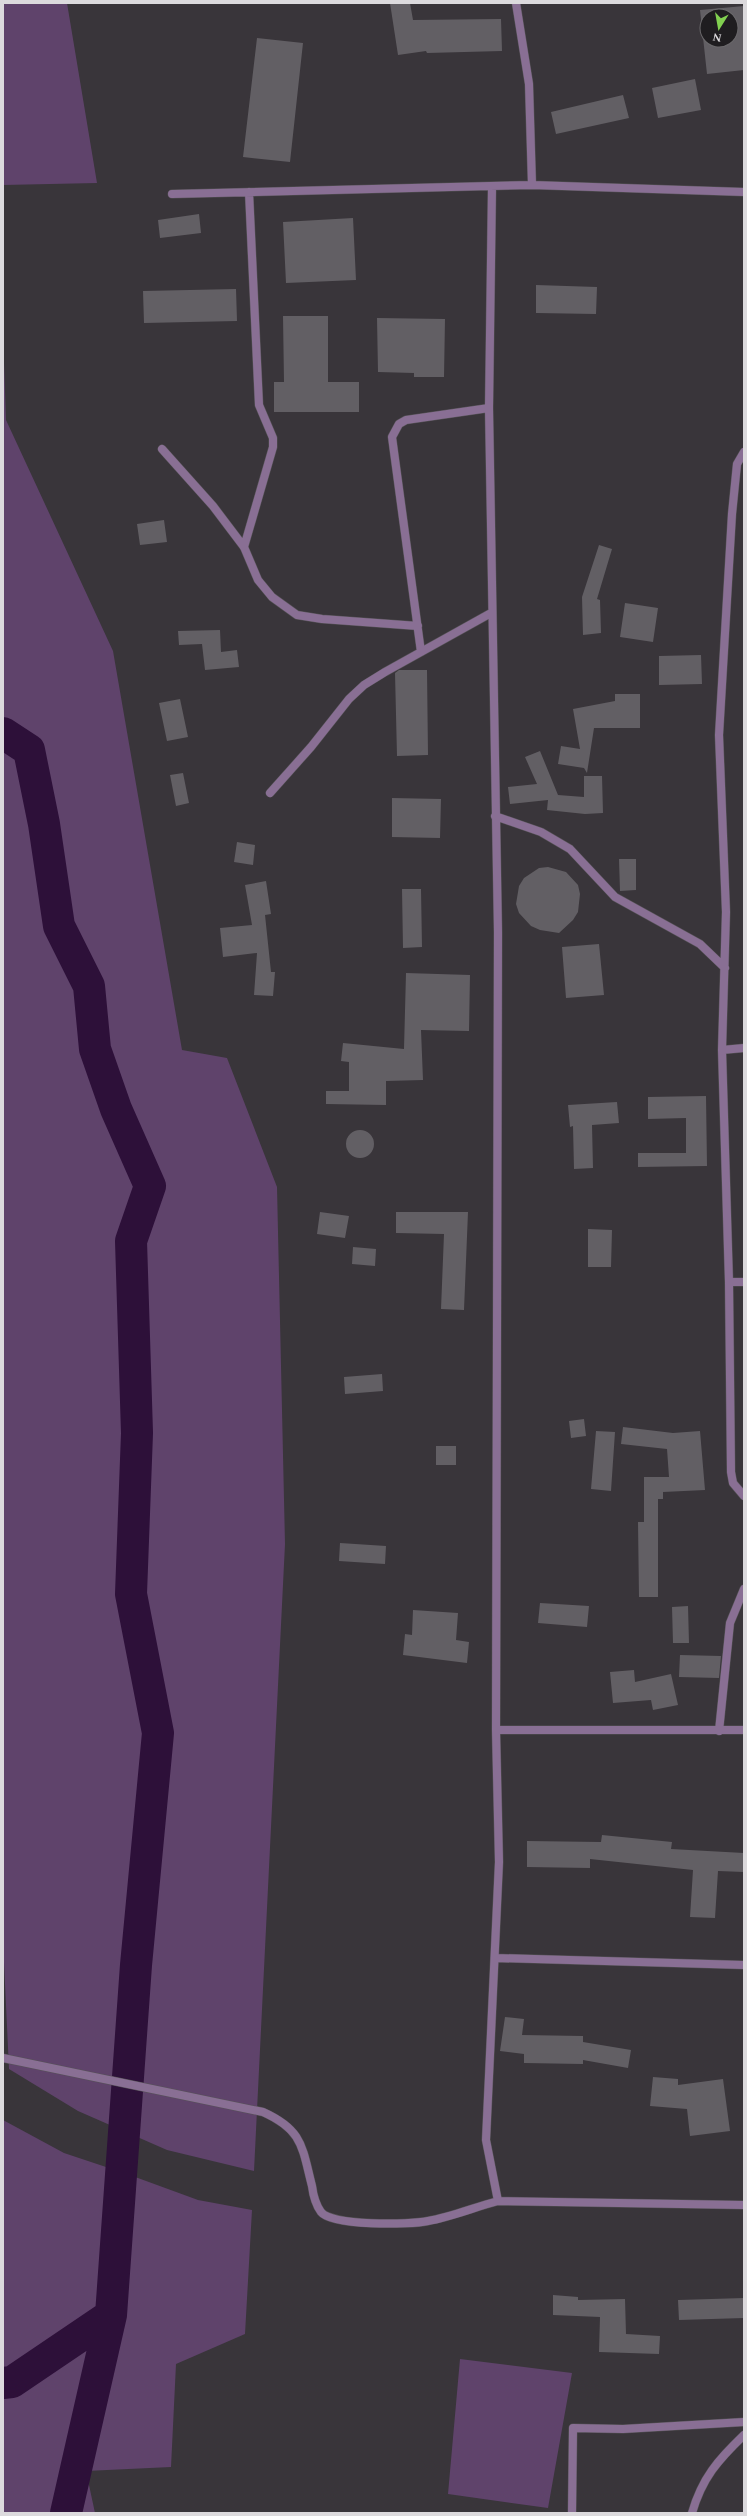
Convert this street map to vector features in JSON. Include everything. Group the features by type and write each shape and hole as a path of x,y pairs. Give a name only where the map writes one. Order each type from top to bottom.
{"street":[{"path":"516,3 529,84 532,185"},
{"path":"172,194 532,185 744,192"},
{"path":"492,187 489,408 491,613 498,980 496,1730 499,1862 486,2140 498,2201"},
{"path":"244,547 274,447 272,433 259,405 249,192"},
{"path":"421,652 418,626 411,593 392,437 399,424 406,420 489,408"},
{"path":"162,449 213,506 244,547 258,580 272,596 297,615 314,618 418,626"},
{"path":"744,452 737,464 732,514 719,735 726,912 722,1050 729,1282 731,1472 733,1483 744,1496"},
{"path":"270,793 311,747 349,699 385,672 491,613"},
{"path":"495,816 542,832 570,850 615,897 700,944 725,968"},
{"path":"722,1050 744,1048"},
{"path":"729,1282 744,1282"},
{"path":"719,1731 730,1623 744,1589"},
{"path":"496,1730 744,1730"},
{"path":"495,1958 744,1965"},
{"path":"3,2058 263,2112 281,2120 301,2142 313,2194 321,2212 328,2218 348,2223 426,2222 498,2201 744,2205"},
{"path":"572,2513 573,2428 623,2429 744,2422"},
{"path":"692,2513 698,2492 716,2462 744,2435"}],"shaded area":[{"path":"3,3 67,3 97,183 3,185"},
{"path":"3,334 6,420 113,651 182,1050 227,1058 277,1187 285,1544 254,2171 167,2150 78,2111 9,2069 3,1941"},
{"path":"3,2120 64,2153 198,2200 252,2210 245,2334 176,2364 171,2467 86,2471 95,2513 3,2513"},
{"path":"460,2359 572,2373 548,2508 448,2494"}],"building":[{"path":"390,3 410,3 413,20 501,19 502,51 427,53 426,51 398,55"},
{"path":"744,6 744,70 707,74 704,48 739,48 739,8 722,8"},
{"path":"257,38 303,43 290,162 243,157"},
{"path":"695,79 701,110 658,118 652,88"},
{"path":"623,95 629,118 556,134 551,112"},
{"path":"199,214 201,233 160,238 158,220"},
{"path":"353,218 356,280 286,283 283,222"},
{"path":"536,285 597,287 596,314 536,313"},
{"path":"236,289 237,321 144,323 143,291"},
{"path":"283,316 328,316 328,382 359,382 359,412 274,412 274,382 284,382"},
{"path":"377,318 445,319 444,377 414,377 414,373 378,372"},
{"path":"164,520 167,542 140,545 137,524"},
{"path":"599,545 612,549 597,599 600,600 601,633 583,635 582,597"},
{"path":"625,603 658,608 653,642 620,637"},
{"path":"220,630 221,652 237,650 239,667 205,670 202,644 179,645 178,631"},
{"path":"701,655 702,684 659,685 659,656"},
{"path":"399,670 427,670 428,755 397,756 395,673"},
{"path":"615,694 640,694 640,728 594,728 587,773 584,768 558,764 561,746 580,749 573,709 615,701"},
{"path":"180,699 188,737 167,741 159,703"},
{"path":"540,751 558,795 584,797 584,776 602,776 603,813 585,814 547,810 548,800 510,804 508,787 537,784 525,757"},
{"path":"183,773 189,803 176,806 170,775"},
{"path":"392,798 441,799 440,838 392,837"},
{"path":"237,842 255,845 253,865 234,862"},
{"path":"619,859 636,859 636,890 620,891"},
{"path":"548,867 566,872 578,885 580,894 578,912 573,920 559,933 540,930 531,926 519,913 516,904 519,886 524,878 539,868"},
{"path":"266,881 271,914 265,915 271,972 275,972 273,996 254,995 257,953 223,957 220,928 252,925 245,885"},
{"path":"402,889 421,889 422,947 403,948"},
{"path":"599,944 604,995 566,998 562,947"},
{"path":"406,973 470,975 469,1031 421,1030 423,1080 386,1081 386,1105 326,1104 326,1091 349,1091 349,1062 341,1061 343,1043 404,1049"},
{"path":"706,1096 707,1166 638,1167 638,1153 686,1153 686,1118 648,1119 648,1097"},
{"path":"617,1102 619,1123 592,1125 593,1168 574,1169 573,1126 570,1127 568,1105"},
{"path":"360,1130 370,1134 374,1144 370,1154 360,1158 350,1154 346,1144 350,1134"},
{"path":"320,1212 349,1216 345,1238 317,1234"},
{"path":"396,1212 468,1212 464,1310 441,1309 444,1234 396,1233"},
{"path":"588,1229 612,1230 611,1267 588,1267"},
{"path":"353,1247 376,1249 375,1266 352,1264"},
{"path":"382,1374 383,1391 345,1394 344,1377"},
{"path":"584,1419 586,1436 571,1438 569,1421"},
{"path":"623,1427 673,1433 700,1431 705,1490 663,1492 663,1499 658,1499 658,1597 639,1597 638,1522 644,1522 644,1477 669,1477 667,1449 621,1444"},
{"path":"596,1431 615,1432 611,1491 591,1489"},
{"path":"436,1446 456,1446 456,1465 436,1465"},
{"path":"340,1543 386,1546 385,1564 339,1561"},
{"path":"540,1603 589,1606 587,1627 538,1623"},
{"path":"688,1606 689,1643 673,1643 672,1607"},
{"path":"413,1610 458,1613 456,1640 469,1642 467,1663 403,1655 405,1634 412,1635"},
{"path":"680,1655 721,1656 719,1678 679,1677"},
{"path":"634,1670 635,1682 671,1674 678,1705 653,1710 651,1700 613,1703 610,1672"},
{"path":"602,1835 672,1842 671,1849 744,1853 744,1872 718,1871 715,1918 690,1917 693,1870 590,1859 590,1868 527,1867 527,1841 601,1842"},
{"path":"505,2017 524,2019 522,2035 583,2036 583,2042 631,2050 628,2068 583,2060 583,2064 524,2063 524,2054 500,2051"},
{"path":"653,2077 678,2079 678,2085 723,2079 730,2131 690,2136 687,2109 650,2106"},
{"path":"553,2295 578,2297 578,2300 625,2299 626,2334 660,2336 659,2354 599,2352 600,2317 553,2315"},
{"path":"744,2298 744,2318 679,2320 678,2300"}],"waterway":[{"path":"3,733 29,750 44,824 59,926 89,986 95,1049 116,1109 150,1186 131,1241 137,1433 131,1594 158,1733 136,1965 111,2315 66,2513"},
{"path":"3,2383 12,2382 111,2315"}]}
